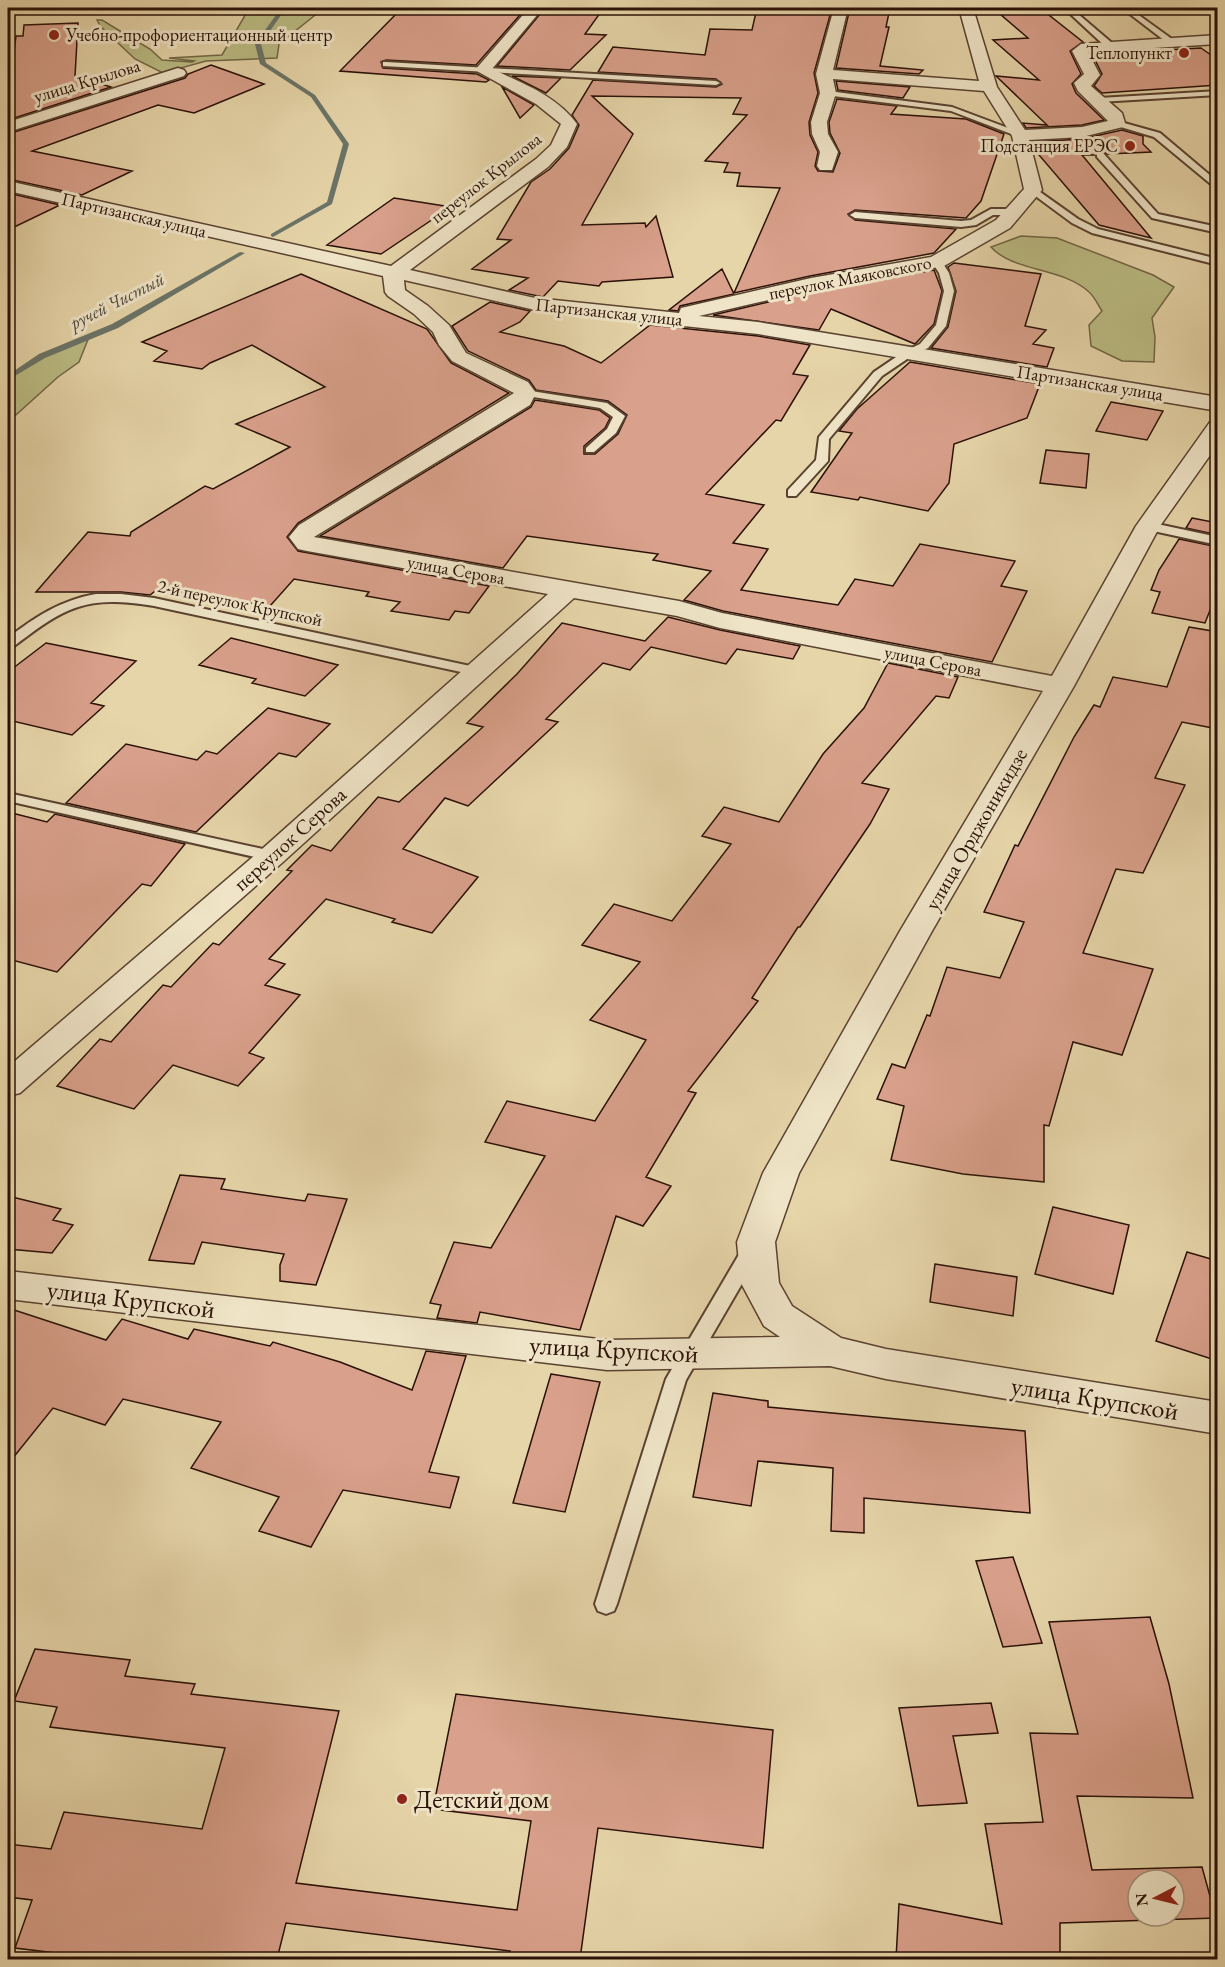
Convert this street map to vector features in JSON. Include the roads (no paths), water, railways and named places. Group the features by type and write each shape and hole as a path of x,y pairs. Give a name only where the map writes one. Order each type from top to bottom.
{"street":[{"path":"483,70 536,8"},
{"path":"826,166 829,152 820,134 819,122 828,93 824,74 841,8"},
{"path":"966,8 988,87 1018,135 1033,190"},
{"path":"1018,135 1095,129 1117,123 1116,117 1084,88 1082,82 1092,75 1080,51 1086,47 1218,39"},
{"name":"переулок Крылова","path":"393,274 542,163 558,147 564,135 568,124 565,118 542,100 483,70"},
{"name":"улица Крылова","path":"8,127 178,73"},
{"path":"824,74 988,87"},
{"name":"Партизанская улица","path":"8,186 535,304 758,328 1218,404"},
{"name":"переулок Маяковского","path":"663,318 811,284 937,262 1003,224 1033,190"},
{"path":"393,274 395,292 442,329 449,345 459,357 520,387 525,393"},
{"name":"улица Серова","path":"525,393 522,400 308,530 301,537 308,544 679,609 720,620 1060,686"},
{"name":"улица Орджоникидзе","path":"830,1351 778,1316 760,1283 756,1242 781,1173 916,931 1060,686 1148,526 1218,427"},
{"name":"переулок Серова","path":"8,1085 272,856 475,671 569,590"},
{"name":"улица Крупской","path":"8,1285 607,1354 688,1355 830,1351 886,1364 1218,1418"}],"lane":[{"path":"8,10 64,8"},
{"path":"95,8 119,8"},
{"path":"1066,8 1109,45"},
{"path":"1125,8 1172,42"},
{"name":"переулок Крылова","path":"386,64 716,83"},
{"path":"828,93 952,109 1018,135"},
{"path":"1099,100 1218,93"},
{"path":"1117,123 1157,135 1218,188"},
{"path":"1100,155 1155,216 1218,230"},
{"path":"1033,190 1075,221 1095,231 1218,262"},
{"path":"855,215 962,224 973,223 991,212 1015,212"},
{"path":"792,493 822,461 823,439 863,395 878,374 909,353 924,346 941,326 949,291 944,273 937,262"},
{"path":"525,393 603,405 619,416 612,431 590,450"},
{"path":"1148,526 1218,541"},
{"name":"2-й переулок Крупской","path":"8,644 49,614 89,598 126,598 154,602 475,671"},
{"path":"8,797 272,856"},
{"name":"улица Орджоникидзе","path":"606,1604 676,1379 756,1242"}],"waterway":[{"name":"ручей Чистый","path":"273,235 330,203 346,144 313,96 263,64 258,44 283,8"},
{"name":"ручей Чистый","path":"8,378 42,356 115,326 242,253"}],"place":[{"name":"Учебно-профориентационный центр","path":"54,35"},
{"name":"Теплопункт","path":"1184,53"},
{"name":"Подстанция ЕРЭС","path":"1130,146"},
{"name":"Детский дом","path":"402,1799"}]}
